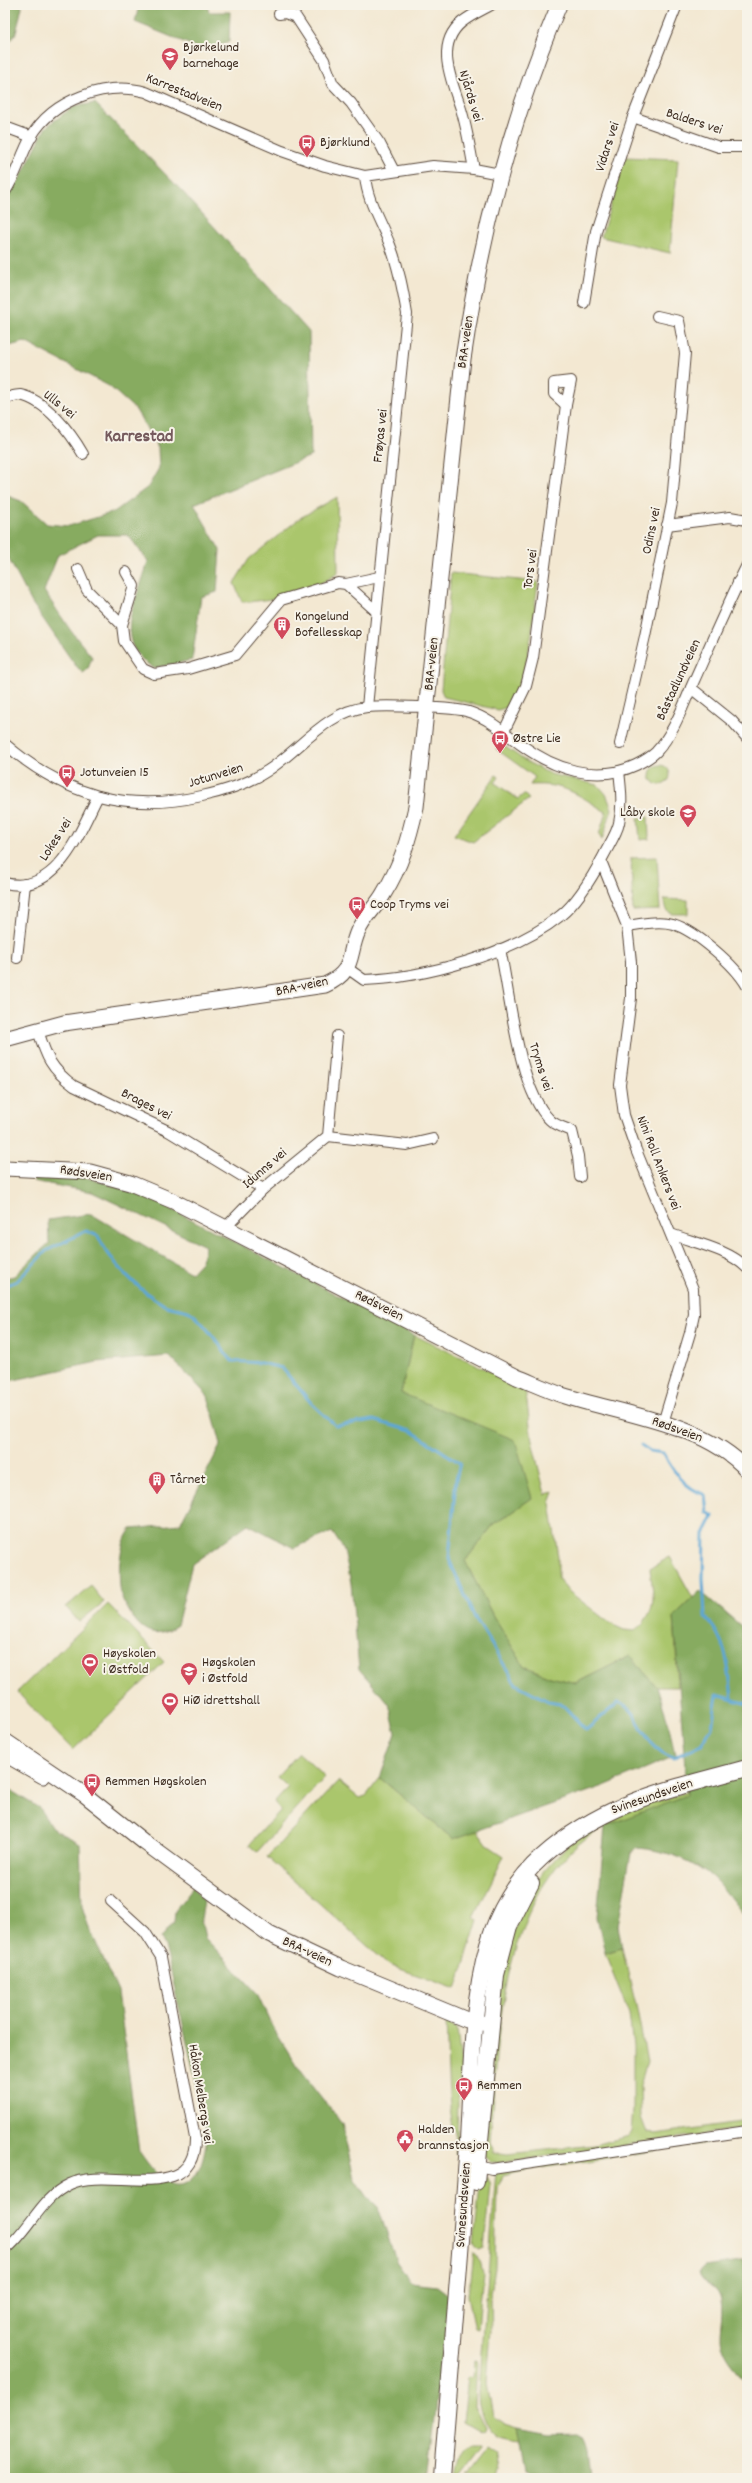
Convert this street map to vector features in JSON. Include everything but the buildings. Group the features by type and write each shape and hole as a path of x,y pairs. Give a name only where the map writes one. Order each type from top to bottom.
{"highway":[{"name":"Svinesundsveien","path":"442,2478 482,2024 509,1926 523,1895 564,1841 595,1818 621,1805 660,1792 747,1768"},
{"name":"Svinesundsveien","path":"449,2478 478,2166 482,2024"}],"main road":[{"name":"BRA-veien","path":"5,1039 38,1030 134,1012 325,985 334,981 347,968 358,930 391,881 409,839 416,807 428,709 463,359 479,264 500,174 528,84 559,5"},
{"name":"Rødsveien","path":"5,1168 90,1172 117,1179 173,1200 225,1228 517,1376 562,1395 662,1423 722,1448 747,1470"},
{"name":"BRA-veien","path":"5,1741 85,1795 144,1842 251,1921 290,1946 482,2024"},
{"name":"BRA-veien","path":"5,1754 61,1786 144,1842"}],"street":[{"name":"Njårds vei","path":"474,169 461,110 447,71 447,56 450,38 462,22 491,5"},
{"name":"Vidars vei","path":"584,303 594,236 633,117 677,5"},
{"path":"279,14 285,13 296,17 324,60 333,84 360,115 380,144 394,171"},
{"name":"Karrestadveien","path":"5,192 32,136 51,115 76,99 101,90 129,87 146,92 282,151 325,166 365,176 433,166 474,169 500,174"},
{"name":"Balders vei","path":"633,117 719,146 747,147"},
{"path":"5,127 32,136"},
{"name":"Frøyas vei","path":"365,176 366,193 390,245 402,280 407,314 379,577 367,707"},
{"name":"Odins vei","path":"620,744 645,636 672,503 685,354 679,321 657,316"},
{"name":"Ulls vei","path":"5,398 19,395 35,401 71,433 83,454"},
{"name":"Tors vei","path":"504,731 526,686 533,658 566,405"},
{"path":"667,525 730,517 747,520"},
{"name":"Båstadlundveien","path":"428,709 468,712 504,731 540,757 560,767 582,773 602,774 619,771 638,764 656,752 675,725 690,688 747,564"},
{"path":"78,569 87,590 122,625"},
{"path":"126,572 134,586 122,625 124,641 143,669 154,674 188,669 235,655 259,628 280,600 338,583 346,584 379,577"},
{"path":"738,582 747,591"},
{"path":"346,584 376,611"},
{"path":"690,688 732,721 747,738"},
{"name":"Jotunveien","path":"5,744 31,766 63,783 98,796 154,803 174,802 212,794 249,782 285,758 318,729 342,713 367,707 428,709"},
{"path":"347,968 364,980 419,973 500,949 543,929 561,915 582,890 601,861 619,823 622,799 619,771"},
{"name":"Lokes vei","path":"5,883 24,884 40,880 54,871 81,830 98,796"},
{"name":"Nini Roll Ankers vei","path":"601,861 627,926 631,998 620,1085 624,1115 636,1150 693,1289 694,1315 662,1423"},
{"path":"17,958 24,884"},
{"path":"627,926 648,923 673,924 702,940 728,960 747,986"},
{"name":"Tryms vei","path":"500,949 517,1045 533,1097 551,1121 572,1131 578,1156 580,1177"},
{"name":"Brages vei","path":"38,1030 46,1057 60,1075 74,1086 164,1129 263,1189"},
{"path":"337,1036 328,1136 407,1145 433,1139"},
{"name":"Idunns vei","path":"225,1228 263,1189 328,1136"},
{"path":"671,1234 722,1252 740,1262 747,1268"},
{"name":"Håkon Melbergs vei","path":"5,2250 16,2240 50,2197 71,2183 92,2178 168,2179 186,2168 194,2154 194,2131 161,1957 145,1932 111,1900"},
{"path":"478,2166 492,2169 747,2131"}],"green space":[{"path":"5,5 21,5 22,7 16,33 5,48"},
{"path":"139,5 207,5 209,12 230,12 229,42 206,51 135,22"},
{"path":"95,103 181,190 309,332 311,456 194,504 220,550 217,592 201,597 192,660 154,668 140,657 132,645 130,619 148,561 128,535 98,535 58,555 44,591 71,631 92,657 88,669 83,673 75,665 32,603 5,552 5,495 21,501 47,524 69,526 114,512 148,487 159,468 158,448 136,410 109,386 25,342 5,347 5,196 19,180 46,127 73,107"},
{"path":"625,157 678,159 670,253 601,237"},
{"path":"337,497 338,573 317,585 293,594 267,600 242,602 234,583 249,559 300,518"},
{"path":"451,573 538,582 532,631 526,663 516,693 508,707 498,710 444,697 441,690"},
{"path":"500,743 524,760 550,774 598,785 606,794 612,809 602,840 599,835 606,812 570,791 552,786 530,785 535,777 496,749"},
{"path":"660,765 667,768 670,775 667,782 660,785 653,782 650,775 653,768"},
{"path":"496,775 499,777 495,783 518,799 524,794 529,799 473,842 454,835"},
{"path":"648,817 649,839 640,840 638,818"},
{"path":"657,857 660,910 633,911 631,858"},
{"path":"664,899 688,900 688,914 672,914 667,911"},
{"path":"37,1175 81,1176 115,1186 156,1201 414,1335 401,1393 515,1440 532,1498 493,1525 465,1561 493,1616 524,1666 550,1677 576,1683 630,1656 657,1687 669,1725 675,1756 604,1786 453,1839 380,1778 396,1733 389,1704 359,1669 351,1583 344,1550 332,1532 294,1548 248,1524 192,1564 177,1625 169,1630 155,1633 148,1631 137,1623 121,1595 119,1570 121,1552 131,1529 180,1524 221,1444 208,1396 169,1356 97,1362 5,1382 5,1278 14,1276 49,1243 48,1220 91,1214 191,1273 202,1261 205,1246 92,1192 33,1181"},
{"path":"414,1335 525,1388 532,1441 545,1494 554,1492 550,1503 558,1557 558,1578 567,1590 611,1624 624,1630 636,1631 648,1615 653,1602 650,1568 670,1557 693,1598 674,1616 678,1687 657,1687 630,1656 576,1683 550,1677 524,1666 493,1616 465,1561 493,1525 532,1498 401,1393"},
{"path":"91,1586 104,1602 79,1622 66,1607"},
{"path":"700,1591 747,1631 747,1918 717,1882 706,1872 682,1858 655,1850 637,1848 631,1853 618,1926 622,1948 605,1953 597,1917 605,1826 687,1795 674,1616"},
{"name":"Høyskolen i Østfold","path":"108,1604 164,1662 73,1750 17,1692"},
{"path":"299,1753 325,1777 257,1852 249,1845 281,1810 274,1802 288,1787 277,1777"},
{"path":"747,1773 692,1853 605,1826 570,1852 544,1885 524,1924 511,1966 502,2011 496,2056 490,2142 494,2152 507,2154 595,2145 628,2136 631,2132 633,2109 633,2046 629,2014 605,1953 622,1948 637,2010 647,2061 640,2086 641,2117 647,2133 656,2134 747,2121 747,2128 498,2163 491,2161 484,2154 502,1959 532,1885 570,1842 607,1817"},
{"path":"380,1778 453,1839 477,1830 489,1846 504,1856 474,1917 478,1920 456,1989 389,1965 267,1857 338,1781 359,1798 366,1796"},
{"path":"5,1787 39,1808 53,1829 80,1843 82,1906 88,1925 118,1992 139,2151 152,2169 171,2184 185,2184 194,2177 197,2172 204,2154 206,2143 206,2127 203,2110 165,1946 161,1938 174,1922 175,1910 193,1887 204,1901 201,1919 205,1938 257,1993 272,2026 297,2066 342,2124 354,2178 366,2196 378,2207 396,2261 411,2283 437,2286 454,2299 444,2341 428,2478 5,2478"},
{"path":"446,2022 457,2028 462,2074 458,2101 457,2152 455,2153 455,2129 453,2129 451,2116"},
{"path":"747,2133 747,2137 527,2170 503,2176 497,2189 495,2268 490,2300 491,2331 487,2384 493,2416 504,2424 517,2428 520,2443 500,2439 493,2434 483,2417 479,2392 496,2171"},
{"path":"486,2177 490,2184 484,2248 479,2250 474,2244 480,2185"},
{"path":"473,2253 481,2263 483,2272 478,2329 475,2328 468,2296"},
{"path":"747,2260 747,2382 729,2362 723,2350 720,2337 722,2312 720,2297 718,2293 702,2278 699,2271 704,2266"},
{"path":"474,2360 477,2361 475,2406 486,2429 484,2434 463,2422 468,2377 473,2378"},
{"path":"517,2428 548,2434 577,2433 584,2437 588,2449 591,2478 530,2478 525,2474"},
{"path":"472,2447 483,2447 483,2449 461,2478 456,2478 459,2464 464,2452"},
{"path":"489,2450 498,2456 493,2478 467,2478"}],"waterway":[{"path":"5,1286 17,1281 46,1251 86,1231 98,1236 109,1255 117,1265 144,1291 166,1306 190,1312 195,1316 206,1327 232,1361 261,1363 282,1368 312,1404 336,1426 373,1420 411,1431 460,1463 456,1479 449,1559 474,1616 516,1684 548,1701 561,1703 586,1730 619,1702 627,1707 633,1714 653,1745 673,1758 702,1744 712,1727 717,1695 747,1704"},
{"path":"641,1445 650,1451 663,1453 675,1473 691,1488 705,1495 707,1512 713,1516 704,1534 703,1578 705,1617 718,1635 726,1655 732,1699"}],"place":[{"name":"Bjørkelund barnehage","path":"170,71"},
{"name":"Bjørklund","path":"307,158"},
{"name":"Kongelund Bofellesskap","path":"282,640"},
{"name":"Østre Lie","path":"500,754"},
{"name":"Jotunveien 15","path":"67,788"},
{"name":"Låby skole","path":"688,828"},
{"name":"Coop Tryms vei","path":"357,920"},
{"name":"Tårnet","path":"157,1495"},
{"name":"Høyskolen i Østfold","path":"90,1677"},
{"name":"Høgskolen i Østfold","path":"189,1686"},
{"name":"HiØ idrettshall","path":"170,1716"},
{"name":"Remmen Høgskolen","path":"92,1797"},
{"name":"Remmen","path":"464,2101"},
{"name":"Halden brannstasjon","path":"405,2153"}],"district":[{"name":"Karrestad","path":"139,437"}]}
